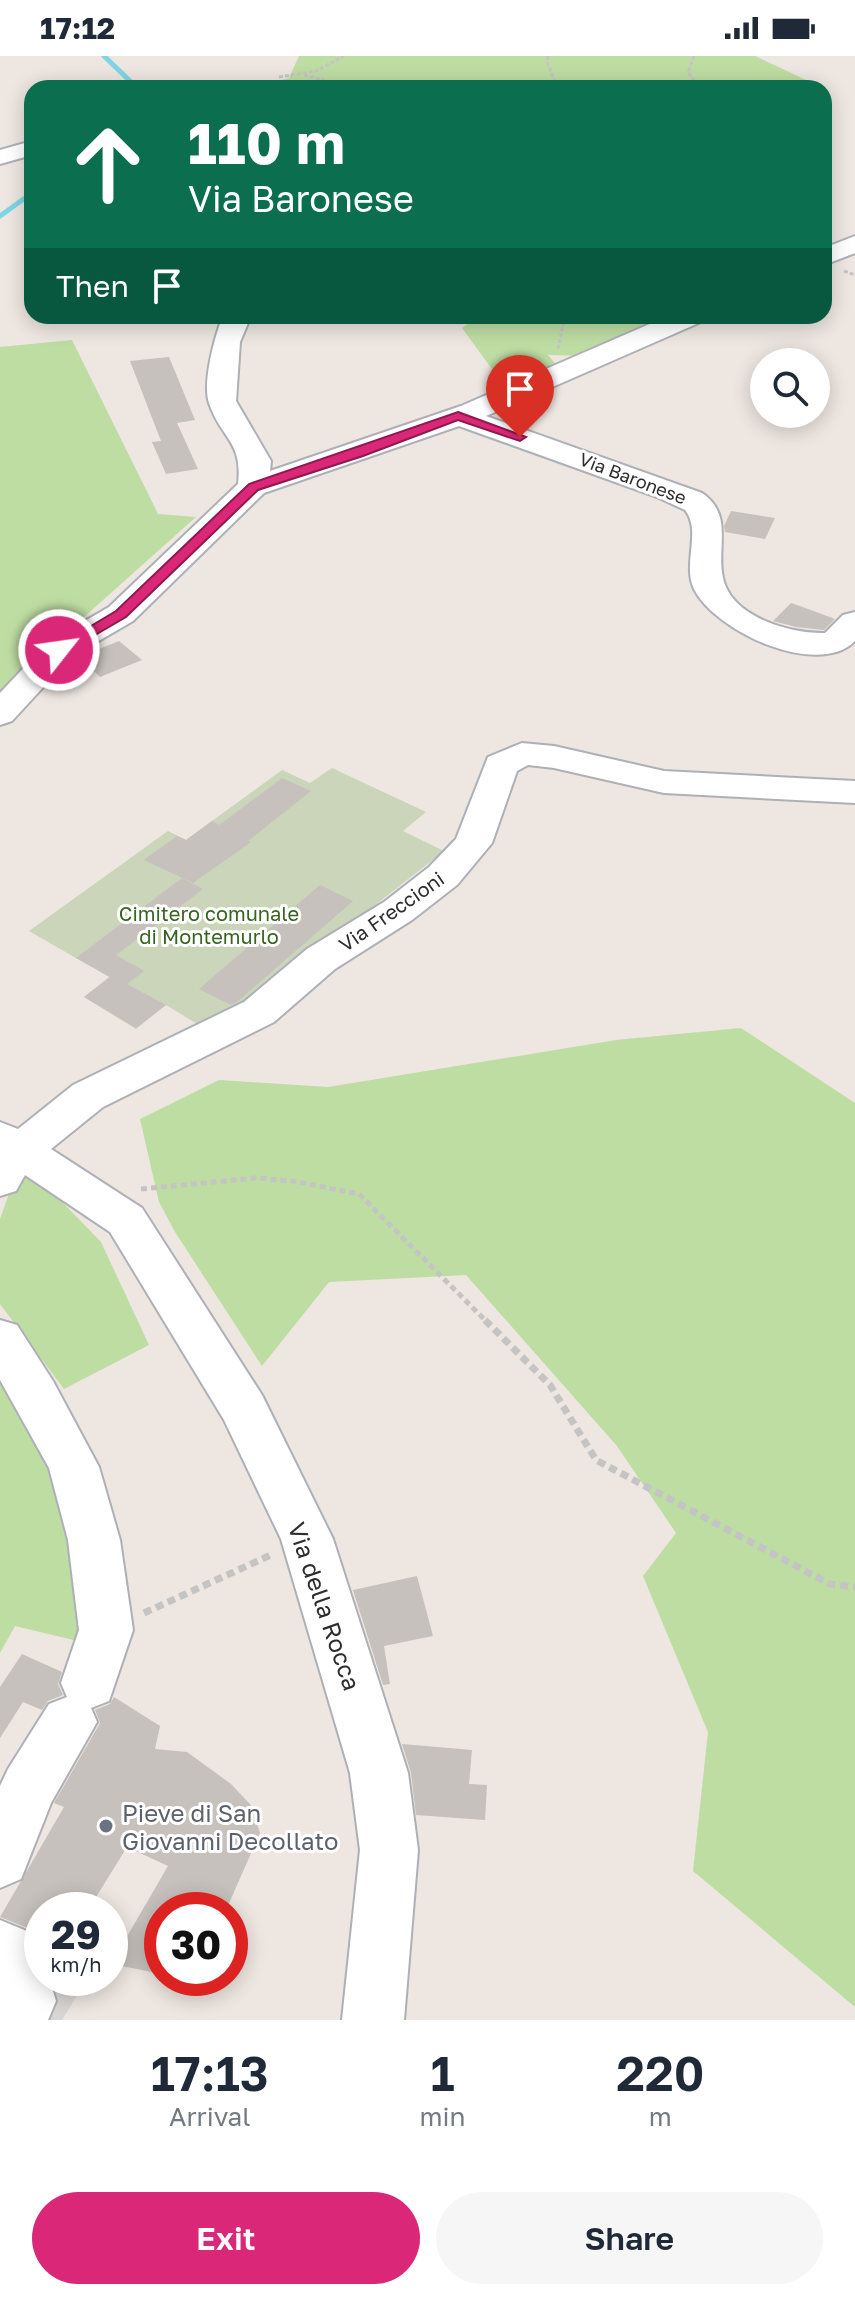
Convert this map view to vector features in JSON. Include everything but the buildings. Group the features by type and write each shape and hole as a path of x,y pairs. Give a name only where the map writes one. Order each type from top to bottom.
{"street":[{"path":"0,157 24,150"},
{"path":"832,254 855,244"},
{"path":"234,324 226,342 222,401 256,461 253,487"},
{"path":"0,714 59,650 121,614 253,487 458,416 673,324"},
{"name":"Via Baronese","path":"458,416 698,503 706,518 709,586 732,615 756,627 812,646 834,643 855,622"},
{"name":"Via Freccioni","path":"4,1157 88,1096 259,1012 321,959 398,911 443,876 473,843 501,765 522,754 554,757 664,782 855,792"},
{"name":"Via della Rocca","path":"4,1157 36,1161 126,1220 244,1409 307,1539 379,1773 389,1850 373,2020"},
{"path":"0,1339 36,1395 74,1467 94,1540 106,1630 79,1703 28,1788 0,1859"},
{"path":"6,1953 25,2001 14,2020"}],"path":[{"path":"279,77 304,74 332,65 344,56"},
{"path":"548,56 547,62 555,80"},
{"path":"694,56 688,72 694,80"},
{"path":"304,74 325,80"},
{"path":"563,324 557,349 570,370"},
{"path":"128,1186 143,1190 256,1178 293,1181 359,1194 550,1385 596,1460 830,1584 855,1587"},
{"path":"106,1630 307,1539"}],"green space":[{"path":"299,56 755,56 806,80 282,80 289,78"},
{"path":"467,324 662,324 591,356 548,355 560,369 508,391 462,328"},
{"path":"72,340 158,514 196,517 0,692 0,347"},
{"name":"Cimitero comunale di Montemurlo","path":"332,768 426,812 403,831 444,851 212,1033 166,1005 136,1029 84,997 109,977 29,931 168,831 186,840 282,770 310,783"},
{"path":"741,1028 855,1103 855,2007 693,1871 708,1732 643,1576 676,1533 617,1446 466,1275 329,1282 262,1366 175,1232 159,1202 140,1119 219,1080 328,1087 616,1040"},
{"path":"33,1172 101,1242 149,1345 64,1389 0,1304 0,1219 16,1174"},
{"path":"0,1376 30,1424 76,1524 86,1643 15,1626 0,1653"}],"shaded area":[{"path":"24,1996 77,1996 62,2020 0,2020"}],"waterway":[{"path":"104,56 129,80"},
{"path":"0,216 24,199"}],"place":[{"name":"Pieve di San Giovanni Decollato","path":"106,1826"}],"route":[{"path":"59,650 121,614 253,487 458,416 520,437"}]}
